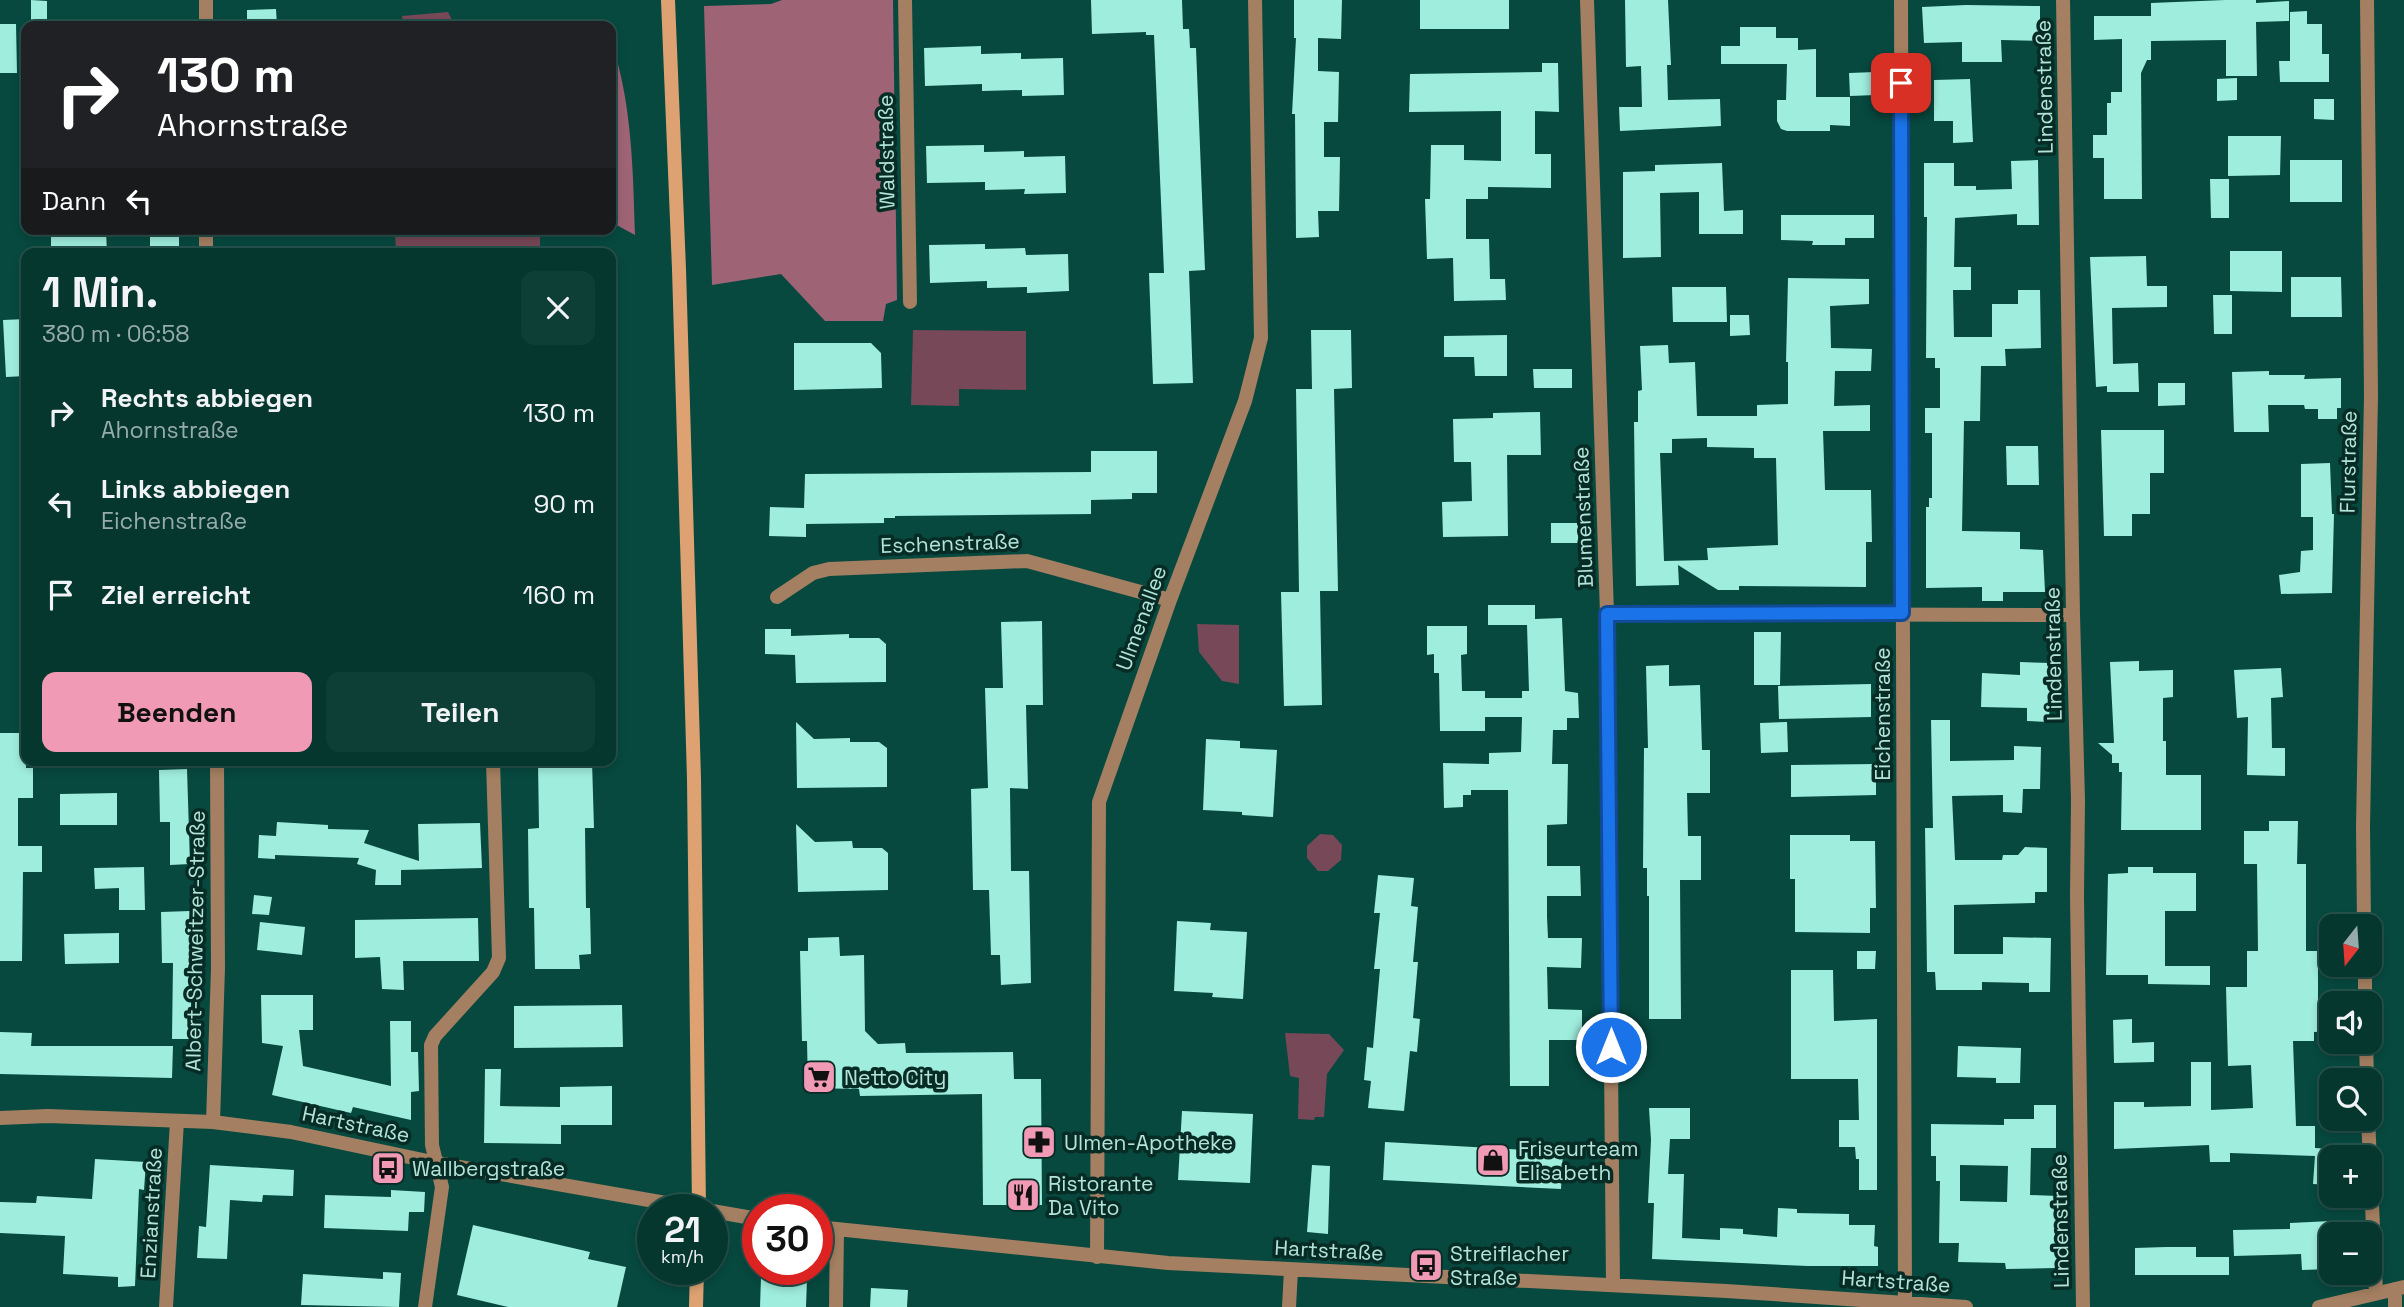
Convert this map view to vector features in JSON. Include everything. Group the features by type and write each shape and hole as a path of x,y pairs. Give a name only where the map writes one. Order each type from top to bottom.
{"main road":[{"path":"668,0 693,751 699,1194"},
{"path":"696,1307 697,1285"}],"street":[{"path":"206,0 206,21"},
{"name":"Waldstraße","path":"905,0 910,302"},
{"name":"Ulmenallee","path":"1097,1257 1099,802 1170,600 1245,401 1261,338 1255,0"},
{"name":"Blumenstraße","path":"1587,0 1607,614 1613,1285"},
{"name":"Eichenstraße","path":"1901,0 1905,1302"},
{"name":"Lindenstraße","path":"2063,0 2078,800 2083,1307"},
{"name":"Flurstraße","path":"2364,914 2371,394 2367,0"},
{"name":"Eschenstraße","path":"777,597 813,573 829,569 1027,561 1170,600"},
{"path":"1607,614 2073,615"},
{"name":"Albert-Schweitzer-Straße","path":"213,1122 218,968 217,766"},
{"path":"425,1307 442,1187 432,1145 431,1045 435,1036 493,972 499,958 493,766"},
{"name":"Hartstraße","path":"0,1118 48,1116 213,1122 291,1132 437,1163 637,1198"},
{"name":"Enzianstraße","path":"166,1307 177,1121"},
{"path":"2369,1131 2376,1293"},
{"name":"Hartstraße","path":"833,1229 1097,1257 1291,1270 1613,1285 1847,1303 1905,1302 1966,1307"},
{"path":"836,1307 837,1230"},
{"path":"1289,1307 1291,1270"},
{"path":"2319,1307 2399,1288 2395,1307"}],"shaded area":[{"path":"782,0 893,0 897,300 886,304 883,321 825,321 781,274 712,285 704,6 771,4"},
{"path":"448,12 452,21 402,21 402,16"},
{"path":"616,57 627,112 635,235 616,225"},
{"path":"395,235 540,235 540,248 396,248"},
{"path":"913,330 1026,331 1026,390 959,389 959,406 911,405"},
{"path":"1197,624 1239,625 1239,684 1222,681 1199,652"},
{"path":"1320,834 1333,835 1342,845 1341,860 1328,871 1318,871 1307,858 1307,846"},
{"path":"1285,1033 1329,1034 1344,1050 1327,1074 1324,1117 1315,1117 1314,1120 1298,1119 1299,1078 1290,1076"}],"building":[{"path":"31,0 47,1 47,21 31,21"},
{"path":"1091,0 1182,0 1183,29 1189,29 1190,48 1196,48 1205,270 1189,271 1193,383 1153,384 1149,273 1164,273 1154,35 1146,35 1146,32 1092,34"},
{"path":"1294,0 1342,0 1341,39 1318,38 1318,71 1339,72 1338,122 1324,122 1324,157 1340,157 1339,211 1318,211 1319,237 1296,238 1295,114 1292,114 1296,38"},
{"path":"1420,0 1509,0 1509,29 1420,29"},
{"path":"1625,0 1668,0 1671,65 1667,65 1668,100 1720,99 1721,126 1620,131 1619,107 1642,107 1641,66 1626,67"},
{"path":"2256,0 2256,3 2289,1 2289,21 2256,22 2257,76 2226,76 2226,40 2151,41 2151,60 2147,60 2141,73 2142,199 2104,199 2104,158 2093,158 2093,135 2107,135 2107,103 2111,103 2111,92 2122,92 2122,39 2094,40 2094,16 2151,16 2151,3"},
{"path":"2040,6 2040,41 2001,40 2002,62 1962,62 1962,42 1924,43 1922,7"},
{"path":"276,9 277,21 247,21 247,10"},
{"path":"2307,11 2307,24 2322,24 2322,54 2329,54 2329,82 2280,82 2279,61 2290,61 2290,12"},
{"path":"0,24 16,24 17,73 0,73"},
{"path":"1740,27 1776,27 1776,38 1798,38 1798,50 1816,49 1816,97 1850,97 1850,126 1830,125 1830,131 1781,129 1777,121 1777,100 1786,100 1787,64 1721,64 1721,46 1740,46"},
{"path":"981,46 981,54 1021,53 1021,59 1063,58 1064,95 1022,96 1022,90 982,91 982,84 925,86 924,48"},
{"path":"1542,63 1558,63 1559,112 1535,111 1535,154 1551,154 1551,188 1488,187 1488,199 1466,199 1466,239 1489,239 1490,279 1505,279 1506,300 1454,301 1453,258 1427,259 1425,199 1430,199 1431,145 1464,145 1464,160 1501,161 1501,111 1409,112 1410,74 1542,72"},
{"path":"1875,72 1876,95 1850,96 1849,73"},
{"path":"2237,78 2237,100 2217,101 2217,79"},
{"path":"1970,79 1973,142 1953,143 1953,121 1934,121 1934,80"},
{"path":"2314,99 2334,99 2334,120 2314,119"},
{"path":"2228,136 2281,136 2280,175 2228,176"},
{"path":"984,145 984,152 1024,151 1024,157 1065,156 1066,193 1024,194 1025,189 985,190 985,182 927,183 926,146"},
{"path":"2038,160 2039,225 2017,225 2017,214 1955,218 1954,267 1971,267 1971,290 1953,290 1954,337 1992,337 1992,304 2018,304 2018,290 2040,290 2041,348 2005,349 2006,366 1981,366 1980,421 1964,421 1962,531 2020,532 2020,549 2043,550 2045,592 2003,592 2003,601 1982,601 1982,587 1926,588 1926,507 1929,507 1929,498 1932,498 1932,433 1925,433 1925,408 1940,408 1940,368 1935,368 1935,358 1926,358 1927,217 1924,217 1924,163 1954,163 1954,186 1976,186 1976,190 2012,189 2011,161"},
{"path":"2290,160 2342,160 2342,202 2290,202"},
{"path":"1722,163 1724,211 1743,210 1743,234 1699,234 1699,192 1660,193 1661,257 1623,258 1623,172 1655,171 1655,165"},
{"path":"2210,179 2229,179 2229,218 2211,218"},
{"path":"1781,215 1874,215 1874,238 1845,238 1845,245 1812,245 1813,241 1781,240"},
{"path":"51,235 106,235 107,248 51,248"},
{"path":"150,235 179,235 179,248 150,248"},
{"path":"985,244 985,249 1025,248 1026,255 1068,254 1069,291 1027,293 1027,287 987,288 987,281 930,283 929,245"},
{"path":"2230,251 2282,251 2282,292 2230,291"},
{"path":"2146,256 2147,286 2167,286 2167,307 2112,308 2113,364 2138,363 2139,392 2107,392 2107,386 2096,387 2090,257"},
{"path":"2291,277 2341,277 2342,317 2291,317"},
{"path":"1788,278 1869,279 1869,304 1830,306 1831,348 1872,349 1871,371 1835,371 1834,406 1870,405 1870,431 1823,431 1825,490 1871,490 1872,542 1866,542 1866,587 1739,586 1739,590 1718,590 1678,565 1679,585 1636,586 1634,422 1638,422 1638,391 1642,390 1640,346 1668,345 1669,363 1695,362 1697,416 1757,416 1757,405 1788,404","holes":["1707,438 1707,447 1754,448 1754,458 1776,458 1778,545 1707,548 1708,560 1664,561 1660,453 1672,453 1672,439"]},
{"path":"1672,287 1726,287 1727,322 1673,322"},
{"path":"2213,295 2232,295 2232,334 2214,334"},
{"path":"1730,315 1749,315 1750,335 1730,336"},
{"path":"21,319 21,376 6,377 3,320"},
{"path":"1311,330 1351,330 1352,388 1334,389 1338,591 1320,591 1322,705 1284,706 1281,592 1299,592 1296,389 1312,389"},
{"path":"1507,335 1507,376 1475,376 1474,357 1444,357 1444,336"},
{"path":"794,343 871,343 881,353 882,388 794,390"},
{"path":"1533,369 1572,369 1572,388 1534,388"},
{"path":"2269,371 2269,375 2305,375 2304,379 2341,378 2341,408 2337,408 2337,419 2318,419 2318,409 2305,409 2304,405 2268,405 2269,432 2234,432 2232,372"},
{"path":"2158,383 2185,383 2185,405 2158,406"},
{"path":"1540,412 1541,455 1507,455 1508,536 1443,537 1442,502 1472,501 1471,462 1454,462 1453,419 1493,418 1493,413"},
{"path":"2101,430 2164,430 2164,473 2150,473 2150,514 2132,514 2132,536 2104,536"},
{"path":"2006,446 2038,446 2039,485 2007,485"},
{"path":"1091,451 1157,451 1157,493 1132,493 1132,499 1091,500 1091,514 895,516 884,518 884,523 806,524 806,537 769,536 770,507 804,508 805,474 1091,472"},
{"path":"2330,463 2334,514 2332,593 2281,594 2279,575 2300,572 2301,551 2313,550 2313,517 2301,517 2301,464"},
{"path":"1551,523 1578,523 1578,543 1551,543"},
{"path":"1488,605 1535,605 1535,619 1562,618 1565,691 1578,693 1579,718 1567,718 1567,730 1553,730 1552,764 1568,764 1567,824 1547,825 1547,866 1580,866 1581,896 1547,896 1547,917 1548,938 1582,938 1581,968 1547,967 1548,1009 1582,1010 1582,1040 1549,1040 1549,1086 1510,1086 1508,790 1471,790 1471,795 1463,795 1463,807 1444,808 1443,763 1489,764 1489,753 1521,752 1522,717 1485,717 1485,731 1440,731 1439,673 1434,673 1434,654 1427,655 1427,626 1467,626 1467,654 1461,655 1462,691 1485,691 1485,698 1522,698 1522,691 1529,691 1527,625 1488,625"},
{"path":"1042,621 1043,705 1026,705 1028,789 1010,788 1011,871 1029,871 1031,983 1001,985 1000,955 991,955 989,890 973,890 971,789 988,788 985,688 1003,688 1001,622"},
{"path":"765,629 791,629 791,636 849,634 849,638 879,638 886,644 886,682 796,683 795,655 765,654"},
{"path":"1754,632 1781,632 1780,685 1754,685"},
{"path":"2139,661 2139,671 2173,670 2173,697 2163,698 2166,775 2201,775 2201,830 2121,830 2122,772 2119,772 2119,763 2112,763 2112,755 2098,743 2114,743 2110,662"},
{"path":"2020,662 2051,663 2049,722 2027,721 2027,708 1981,707 1982,673 2020,675"},
{"path":"1669,665 1669,686 1700,685 1702,750 1710,750 1710,793 1687,793 1688,836 1701,836 1701,880 1680,880 1681,1019 1649,1019 1649,896 1647,868 1643,868 1644,748 1648,748 1646,666"},
{"path":"2281,668 2283,697 2271,698 2272,748 2285,748 2285,776 2247,775 2248,717 2237,718 2234,670"},
{"path":"1871,684 1871,717 1779,719 1778,686"},
{"path":"1931,720 1950,720 1950,761 2014,760 2014,746 2041,747 2040,789 2023,789 2022,813 2003,812 2003,795 1952,796 1955,860 2002,860 2003,855 2018,855 2025,847 2047,848 2047,892 2035,892 2035,903 1954,905 1954,954 2003,954 2003,937 2051,938 2050,992 2029,992 2029,983 1982,982 1982,990 1936,990 1935,972 1927,972 1925,828 1933,828"},
{"path":"796,722 814,739 850,738 850,742 879,742 887,748 887,787 797,788"},
{"path":"1787,722 1788,752 1761,753 1760,723"},
{"path":"0,733 21,733 21,766 33,768 33,798 18,798 18,846 42,846 42,872 23,872 22,961 0,961"},
{"path":"1206,739 1240,741 1240,748 1277,750 1273,817 1203,810"},
{"path":"1876,764 1876,795 1791,797 1791,765"},
{"path":"538,766 592,766 594,828 585,828 586,908 590,908 591,954 579,955 580,969 535,969 534,908 529,908 528,829 539,828"},
{"path":"187,769 190,864 170,865 170,822 160,822 159,770"},
{"path":"117,793 117,825 60,825 60,794"},
{"path":"2269,821 2298,821 2297,864 2306,864 2306,951 2319,951 2319,1032 2314,1032 2314,1041 2293,1041 2296,1126 2315,1126 2315,1148 2319,1148 2319,1184 2313,1184 2315,1156 2230,1153 2230,1162 2210,1162 2209,1145 2114,1149 2114,1102 2144,1102 2144,1107 2191,1106 2191,1062 2211,1062 2211,1110 2253,1108 2251,1065 2228,1066 2226,987 2247,987 2247,951 2258,951 2257,864 2244,864 2244,831 2269,831"},
{"path":"277,822 328,825 328,829 369,830 364,843 419,861 418,824 480,823 482,868 401,870 401,885 375,885 376,870 357,864 359,858 275,855 275,859 258,858 259,835 276,836"},
{"path":"796,824 815,842 852,841 853,848 882,848 888,853 888,890 798,892"},
{"path":"1790,835 1850,835 1850,841 1875,841 1876,908 1870,908 1870,933 1795,932 1795,879 1790,879"},
{"path":"144,867 145,910 119,910 119,888 95,889 94,868"},
{"path":"2128,867 2153,867 2153,873 2196,873 2196,911 2165,911 2165,966 2210,966 2210,985 2148,984 2148,975 2106,975 2108,874 2128,873"},
{"path":"1378,875 1414,878 1411,906 1418,907 1413,962 1418,962 1413,1018 1420,1019 1417,1052 1410,1051 1404,1111 1368,1108 1371,1081 1364,1080 1367,1047 1373,1048 1380,969 1374,969 1380,913 1374,913"},
{"path":"254,895 272,897 269,915 252,914"},
{"path":"190,911 193,998 191,997 191,1039 172,1039 173,963 162,963 161,912"},
{"path":"478,918 479,961 403,961 404,990 382,989 380,957 355,958 355,920"},
{"path":"1177,921 1211,923 1210,930 1247,932 1243,999 1212,997 1213,993 1174,991"},
{"path":"260,922 305,927 302,955 257,950"},
{"path":"119,933 119,963 65,964 64,934"},
{"path":"839,937 840,956 864,955 865,1031 878,1044 905,1043 906,1053 1013,1052 1014,1079 1041,1079 1042,1205 983,1205 982,1094 860,1096 859,1089 808,1088 807,1041 802,1041 800,951 808,951 808,938"},
{"path":"1857,951 1876,951 1875,969 1857,969"},
{"path":"1791,970 1833,970 1834,1021 1877,1019 1877,1190 1859,1190 1859,1159 1856,1159 1855,1147 1839,1147 1839,1120 1859,1120 1858,1079 1791,1079"},
{"path":"261,995 313,995 313,1030 299,1030 303,1066 391,1086 390,1021 411,1021 411,1052 418,1052 419,1091 411,1092 411,1120 353,1107 351,1113 272,1095 283,1046 262,1043"},
{"path":"622,1005 623,1047 514,1048 514,1006"},
{"path":"2132,1019 2132,1043 2154,1042 2154,1062 2114,1063 2113,1020"},
{"path":"0,1032 32,1033 31,1046 173,1046 172,1078 0,1074"},
{"path":"1958,1046 2021,1048 2020,1083 1996,1083 1996,1078 1957,1077"},
{"path":"485,1069 501,1069 500,1106 560,1107 560,1087 612,1086 612,1125 561,1125 561,1144 484,1143"},
{"path":"2034,1105 2056,1105 2056,1148 2031,1148 2030,1195 2058,1196 2057,1268 2006,1269 2005,1263 1958,1262 1959,1243 1939,1243 1940,1181 1936,1181 1936,1156 1931,1156 1931,1124 2004,1125 2004,1119 2034,1119","holes":["1960,1165 2008,1166 2007,1202 1960,1201"]},
{"path":"1649,1108 1690,1108 1690,1139 1670,1139 1668,1174 1684,1174 1682,1238 1720,1240 1720,1228 1743,1229 1743,1234 1777,1237 1778,1208 1797,1209 1797,1213 1849,1214 1849,1225 1875,1225 1874,1246 1878,1247 1878,1266 1808,1266 1652,1259 1654,1203 1648,1203 1651,1140"},
{"path":"1182,1111 1253,1114 1250,1183 1178,1180"},
{"path":"1385,1142 1563,1152 1561,1189 1383,1180"},
{"path":"95,1159 146,1162 144,1190 139,1189 135,1286 118,1287 118,1277 63,1274 65,1236 0,1233 0,1202 36,1203 37,1196 92,1199"},
{"path":"210,1165 294,1170 293,1196 263,1195 262,1202 230,1200 227,1259 197,1258 199,1226 206,1227"},
{"path":"1312,1165 1330,1166 1328,1234 1307,1232"},
{"path":"391,1190 425,1192 424,1212 409,1212 408,1231 324,1228 325,1195 391,1197"},
{"path":"2331,1221 2319,1222 2319,1269 2302,1270 2301,1254 2234,1256 2233,1230 2290,1229 2290,1223"},
{"path":"473,1225 590,1252 588,1259 626,1267 617,1307 508,1307 457,1295"},
{"path":"2196,1247 2196,1257 2229,1257 2229,1275 2135,1275 2135,1248"},
{"path":"383,1272 401,1273 399,1307 301,1305 303,1274 383,1279"},
{"path":"761,1285 807,1285 806,1307 760,1307"},
{"path":"871,1288 908,1290 907,1307 870,1307"}],"place":[{"name":"Netto City","path":"819,1077"},
{"name":"Ulmen-Apotheke","path":"1039,1142"},
{"name":"Friseurteam Elisabeth","path":"1493,1160"},
{"name":"Wallbergstraße","path":"388,1168"},
{"name":"Ristorante Da Vito","path":"1023,1195"},
{"name":"Streiflacher Straße","path":"1426,1265"}],"route":[{"path":"1611,1047 1607,614 1902,613 1901,83"}]}
